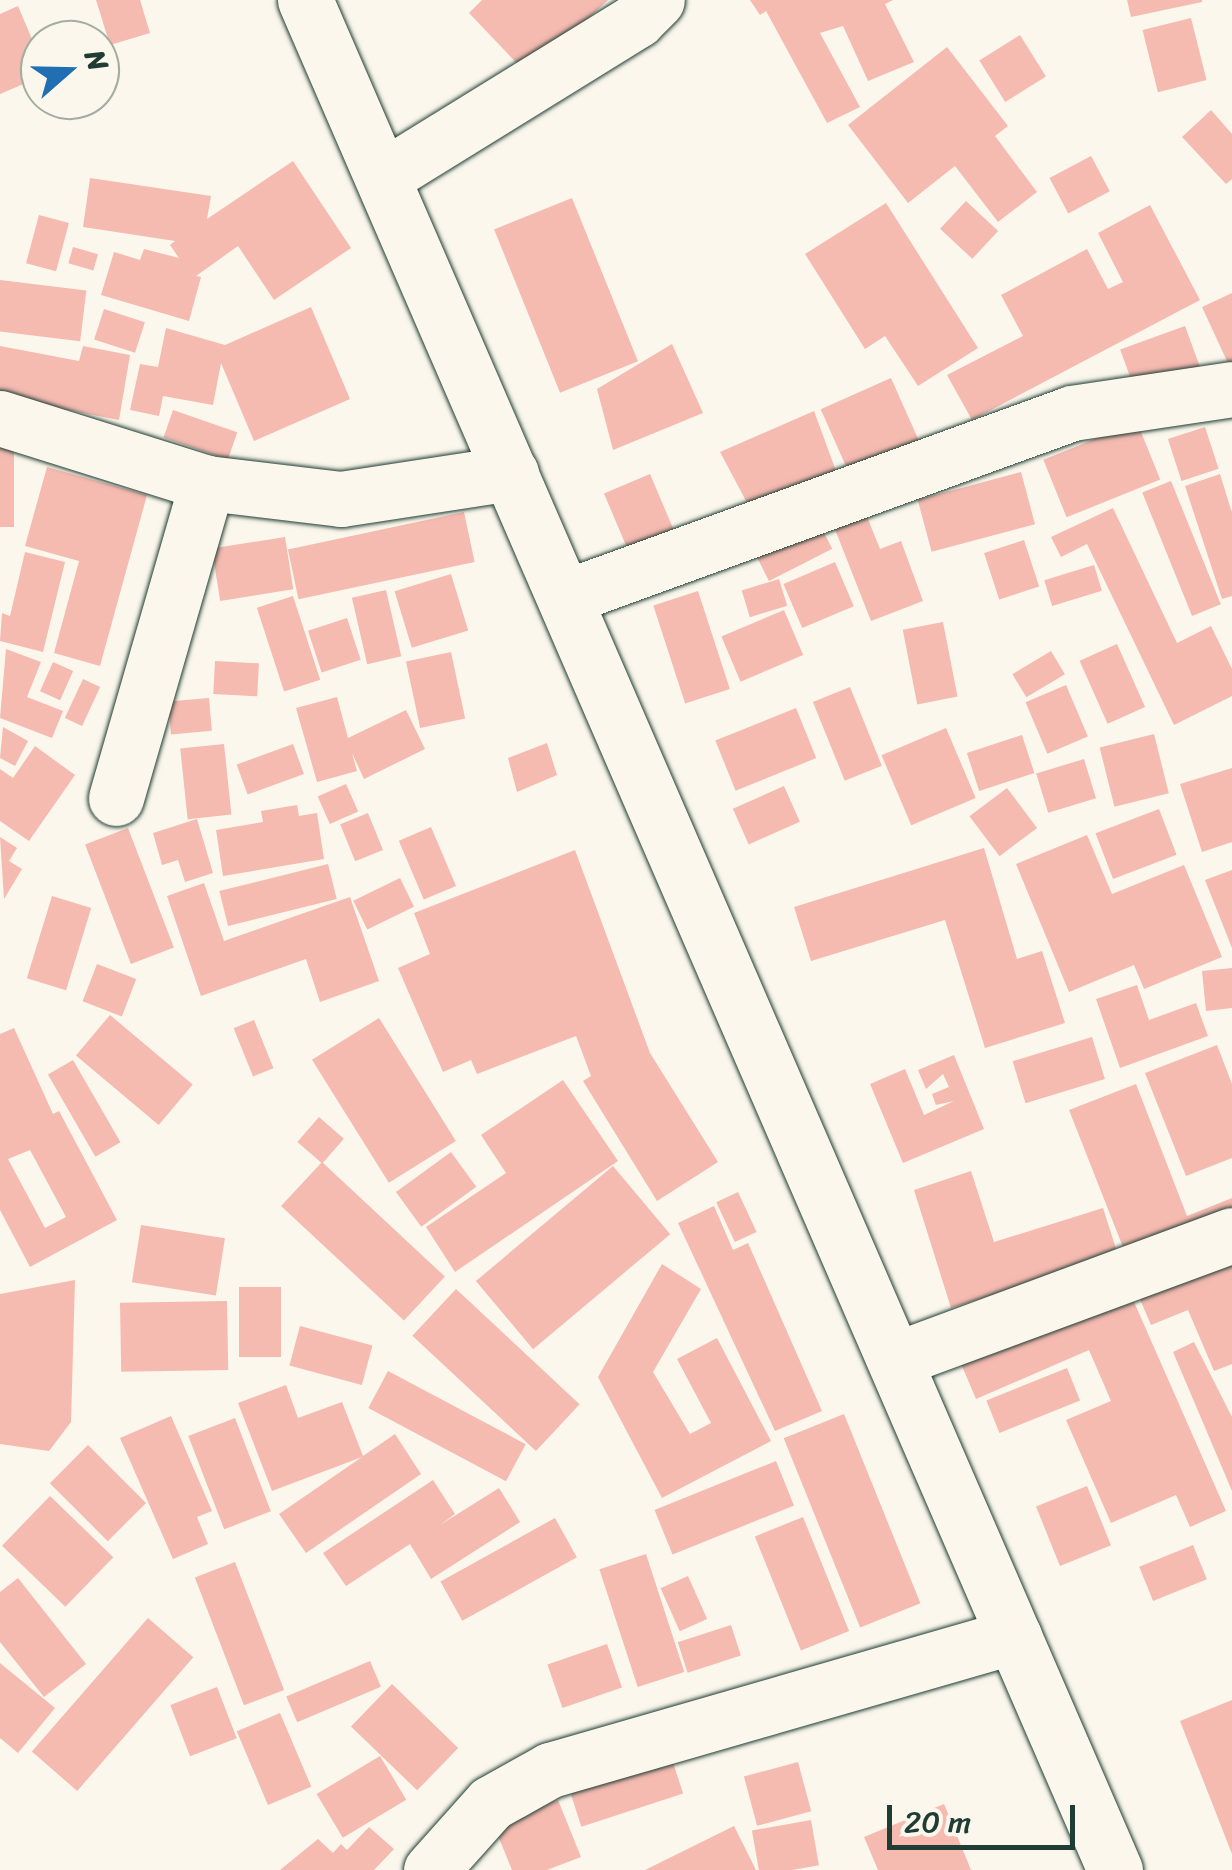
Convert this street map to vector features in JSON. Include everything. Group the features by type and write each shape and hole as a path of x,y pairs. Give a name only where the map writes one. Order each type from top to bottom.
{"street":[{"path":"305,0 897,1359 1115,1870"},
{"path":"383,177 637,20 657,0"},
{"path":"566,597 1072,413 1232,388"},
{"path":"0,418 207,483 341,499 511,473"},
{"path":"116,798 207,483"},
{"path":"897,1359 1232,1235"},
{"path":"430,1870 490,1803 550,1770 1014,1636"}],"building":[{"path":"96,0 140,0 150,33 120,42 120,20 102,20"},
{"path":"482,0 608,0 528,75 469,13"},
{"path":"750,0 893,0 885,4 914,62 868,81 843,26 820,33 860,107 827,123 766,11 760,15"},
{"path":"1127,0 1202,0 1202,2 1131,17"},
{"path":"18,6 24,20 20,20 20,86 0,94 0,14"},
{"path":"1191,18 1206,80 1158,92 1142,30"},
{"path":"1020,35 1046,77 1005,102 979,60"},
{"path":"947,47 1008,126 995,136 1037,192 998,222 955,166 908,203 848,125"},
{"path":"1211,110 1232,134 1232,179 1226,184 1182,137"},
{"path":"1091,156 1110,191 1068,213 1050,178"},
{"path":"293,161 351,248 274,300 238,246 196,276 201,277 189,321 101,295 114,252 140,260 144,249 179,258 170,245 175,241 83,227 90,178 211,196 207,219"},
{"path":"572,198 638,361 560,393 494,229"},
{"path":"966,201 998,231 972,259 940,229"},
{"path":"886,203 978,348 918,386 885,336 865,349 805,254"},
{"path":"1150,205 1200,300 972,420 947,375 1023,336 1001,295 1087,249 1108,289 1123,282 1098,233"},
{"path":"39,215 69,223 56,271 26,263"},
{"path":"73,247 98,254 93,271 68,263"},
{"path":"0,280 86,291 80,341 0,331"},
{"path":"1232,293 1232,372 1202,307"},
{"path":"311,307 350,399 254,441 221,363 213,405 163,396 159,416 130,410 140,364 158,367 166,328 225,345"},
{"path":"104,309 145,322 135,353 94,339"},
{"path":"1185,326 1200,367 1135,391 1120,350"},
{"path":"672,344 703,413 613,450 597,389"},
{"path":"0,346 79,361 83,346 130,355 119,420 0,397"},
{"path":"891,378 919,442 849,473 821,409"},
{"path":"173,410 237,432 228,460 164,437"},
{"path":"814,411 843,490 754,516 720,452"},
{"path":"1137,422 1160,479 1067,517 1043,460"},
{"path":"1205,427 1219,469 1182,481 1168,439"},
{"path":"0,437 14,437 14,527 0,527"},
{"path":"47,467 147,495 100,666 54,653 79,561 25,546"},
{"path":"1021,472 1035,524 932,552 918,500"},
{"path":"650,474 682,550 636,570 604,494"},
{"path":"1220,474 1232,513 1232,596 1222,599 1185,486"},
{"path":"1171,481 1221,604 1192,616 1142,493"},
{"path":"859,497 880,549 901,541 923,601 871,621 827,509"},
{"path":"810,505 832,549 769,581 747,537"},
{"path":"1113,508 1177,643 1211,626 1232,669 1232,696 1174,725 1087,544 1061,557 1051,537"},
{"path":"464,512 475,562 299,599 288,549"},
{"path":"285,537 293,589 220,601 212,549"},
{"path":"1024,540 1039,587 999,600 984,553"},
{"path":"25,552 65,562 43,652 0,641 2,613 10,616"},
{"path":"835,562 854,606 802,628 783,584"},
{"path":"1094,565 1102,591 1052,606 1044,580"},
{"path":"451,574 468,630 412,648 395,591"},
{"path":"779,579 787,606 750,617 742,590"},
{"path":"386,590 401,656 367,664 352,598"},
{"path":"698,591 730,689 685,703 653,606"},
{"path":"293,596 320,680 284,691 257,608"},
{"path":"784,610 803,655 741,682 721,637"},
{"path":"347,618 361,660 322,673 308,631"},
{"path":"943,622 958,697 917,704 903,630"},
{"path":"1117,644 1145,707 1108,724 1080,661"},
{"path":"6,649 41,662 27,697 63,711 52,738 0,718"},
{"path":"1051,651 1065,674 1026,697 1012,674"},
{"path":"451,652 465,719 420,728 406,662"},
{"path":"215,661 259,663 257,696 213,694"},
{"path":"53,662 73,671 60,700 40,691"},
{"path":"83,679 100,687 82,726 65,718"},
{"path":"1066,685 1088,737 1047,754 1025,702"},
{"path":"850,687 882,766 845,781 813,702"},
{"path":"337,697 348,738 406,710 425,749 364,779 352,753 357,771 317,782 296,708"},
{"path":"209,698 212,731 171,734 168,702"},
{"path":"796,708 816,758 736,791 715,741"},
{"path":"3,727 28,741 15,766 0,758"},
{"path":"946,728 976,798 911,825 882,755"},
{"path":"1154,734 1169,793 1114,807 1100,748"},
{"path":"1022,735 1034,773 979,791 967,753"},
{"path":"547,743 557,775 517,792 508,758"},
{"path":"224,744 231,815 188,819 180,749"},
{"path":"293,744 304,774 248,795 237,765"},
{"path":"35,746 75,775 29,841 0,821 0,769 13,778"},
{"path":"1084,759 1096,798 1048,813 1036,774"},
{"path":"1232,768 1232,842 1202,852 1180,784"},
{"path":"346,784 358,811 330,824 318,797"},
{"path":"784,786 800,822 749,844 733,809"},
{"path":"1007,788 1037,828 1000,856 969,816"},
{"path":"297,805 299,816 317,813 324,859 223,876 216,830 263,822 261,811"},
{"path":"1159,809 1177,855 1113,879 1096,833"},
{"path":"368,813 383,850 355,861 340,824"},
{"path":"197,819 213,873 185,882 178,860 162,865 153,833"},
{"path":"431,827 456,886 424,900 399,841"},
{"path":"128,828 174,947 131,964 85,844"},
{"path":"1087,835 1112,894 1184,865 1222,957 1144,989 1134,965 1069,992 1016,864"},
{"path":"0,837 17,848 9,861 22,869 4,899"},
{"path":"984,848 1017,959 1042,951 1065,1023 985,1048 945,920 811,961 794,907"},
{"path":"575,850 650,1053 718,1162 657,1201 583,1081 591,1076 576,1036 477,1074 471,1060 443,1072 398,968 430,954 414,913"},
{"path":"328,864 337,899 228,926 219,891"},
{"path":"1232,870 1232,948 1205,880"},
{"path":"400,878 414,907 367,930 353,901"},
{"path":"204,883 224,941 350,897 379,981 320,1002 306,959 201,996 167,896"},
{"path":"52,896 91,908 66,990 27,978"},
{"path":"97,964 136,979 122,1016 83,1001"},
{"path":"1232,968 1232,1008 1206,1011 1202,971"},
{"path":"1137,985 1149,1020 1196,1003 1208,1036 1120,1068 1096,999"},
{"path":"110,1015 193,1084 159,1125 76,1056"},
{"path":"379,1018 456,1141 389,1183 312,1060"},
{"path":"254,1020 273,1068 253,1076 234,1028"},
{"path":"14,1028 53,1114 59,1111 117,1220 30,1267 0,1210 0,1034","holes":["30,1150 66,1217 45,1228 8,1159"]},
{"path":"1092,1037 1105,1079 1025,1103 1013,1061"},
{"path":"1217,1045 1232,1084 1232,1158 1186,1176 1145,1073"},
{"path":"954,1055 984,1129 903,1163 870,1084 905,1069 924,1115 954,1101 936,1105 932,1094 949,1087 943,1074 926,1089 918,1070"},
{"path":"73,1060 120,1142 95,1157 48,1074"},
{"path":"563,1080 618,1161 455,1272 426,1227 506,1173 481,1135"},
{"path":"1136,1084 1187,1216 1232,1198 1232,1225 1130,1265 1069,1110"},
{"path":"319,1117 344,1139 322,1164 297,1142"},
{"path":"451,1152 476,1187 421,1227 396,1192"},
{"path":"322,1162 445,1277 404,1320 281,1206"},
{"path":"613,1166 670,1234 533,1349 476,1281"},
{"path":"971,1171 994,1242 1103,1208 1118,1255 951,1308 914,1190"},
{"path":"738,1192 757,1232 735,1242 716,1202"},
{"path":"714,1206 733,1250 748,1243 822,1411 775,1431 678,1223"},
{"path":"141,1225 225,1238 216,1296 132,1282"},
{"path":"1232,1251 1232,1364 1214,1371 1188,1310 1151,1325 1136,1290"},
{"path":"662,1264 701,1289 653,1372 690,1434 711,1423 677,1359 717,1338 771,1441 662,1498 598,1377"},
{"path":"75,1280 71,1422 49,1451 0,1444 0,1294"},
{"path":"1127,1286 1226,1511 1190,1527 1176,1495 1111,1523 1066,1420 1111,1401 1089,1350 976,1399 959,1359"},
{"path":"239,1287 281,1287 281,1357 239,1357"},
{"path":"456,1289 580,1404 536,1451 412,1336"},
{"path":"227,1301 228,1370 121,1372 120,1303"},
{"path":"300,1326 372,1345 362,1385 289,1366"},
{"path":"1194,1342 1232,1417 1232,1491 1173,1352"},
{"path":"1067,1368 1080,1400 999,1433 986,1401"},
{"path":"388,1371 526,1444 506,1481 368,1408"},
{"path":"286,1385 298,1418 342,1402 363,1456 395,1434 421,1474 306,1553 279,1514 362,1457 272,1491 238,1403"},
{"path":"844,1414 920,1603 860,1627 784,1438"},
{"path":"171,1416 212,1511 197,1517 208,1544 173,1559 120,1438"},
{"path":"235,1418 271,1511 224,1529 188,1436"},
{"path":"88,1445 146,1503 108,1541 50,1483"},
{"path":"776,1461 794,1506 673,1555 655,1510"},
{"path":"433,1480 455,1514 440,1525 499,1488 520,1522 431,1579 410,1544 346,1586 323,1553"},
{"path":"1087,1486 1111,1545 1060,1566 1036,1507"},
{"path":"50,1496 113,1557 65,1607 2,1546"},
{"path":"803,1517 849,1631 801,1651 755,1536"},
{"path":"555,1518 577,1557 462,1621 440,1582"},
{"path":"1193,1545 1207,1579 1153,1601 1139,1567"},
{"path":"646,1554 684,1672 638,1687 599,1569"},
{"path":"235,1562 284,1690 244,1705 195,1577"},
{"path":"688,1576 707,1619 680,1631 661,1588"},
{"path":"18,1578 86,1664 44,1697 0,1642 0,1592"},
{"path":"148,1618 193,1657 77,1791 32,1752"},
{"path":"731,1625 741,1655 688,1673 678,1642"},
{"path":"607,1644 622,1687 562,1708 547,1665"},
{"path":"370,1661 381,1687 297,1722 286,1697"},
{"path":"0,1663 55,1708 18,1753 0,1738"},
{"path":"392,1684 458,1748 417,1790 351,1726"},
{"path":"217,1687 237,1738 190,1756 170,1705"},
{"path":"1232,1700 1232,1854 1180,1721"},
{"path":"280,1713 311,1787 268,1805 237,1731"},
{"path":"668,1747 683,1794 581,1827 566,1780"},
{"path":"380,1756 406,1800 343,1838 317,1794"},
{"path":"798,1762 811,1811 757,1826 744,1776"},
{"path":"558,1800 581,1857 547,1870 512,1870 494,1826"},
{"path":"944,1804 971,1870 878,1870 864,1837"},
{"path":"811,1820 819,1865 759,1870 752,1830"},
{"path":"734,1826 756,1870 645,1870"},
{"path":"369,1827 394,1849 374,1870 280,1870 318,1839 333,1853 341,1844 347,1850"}]}
